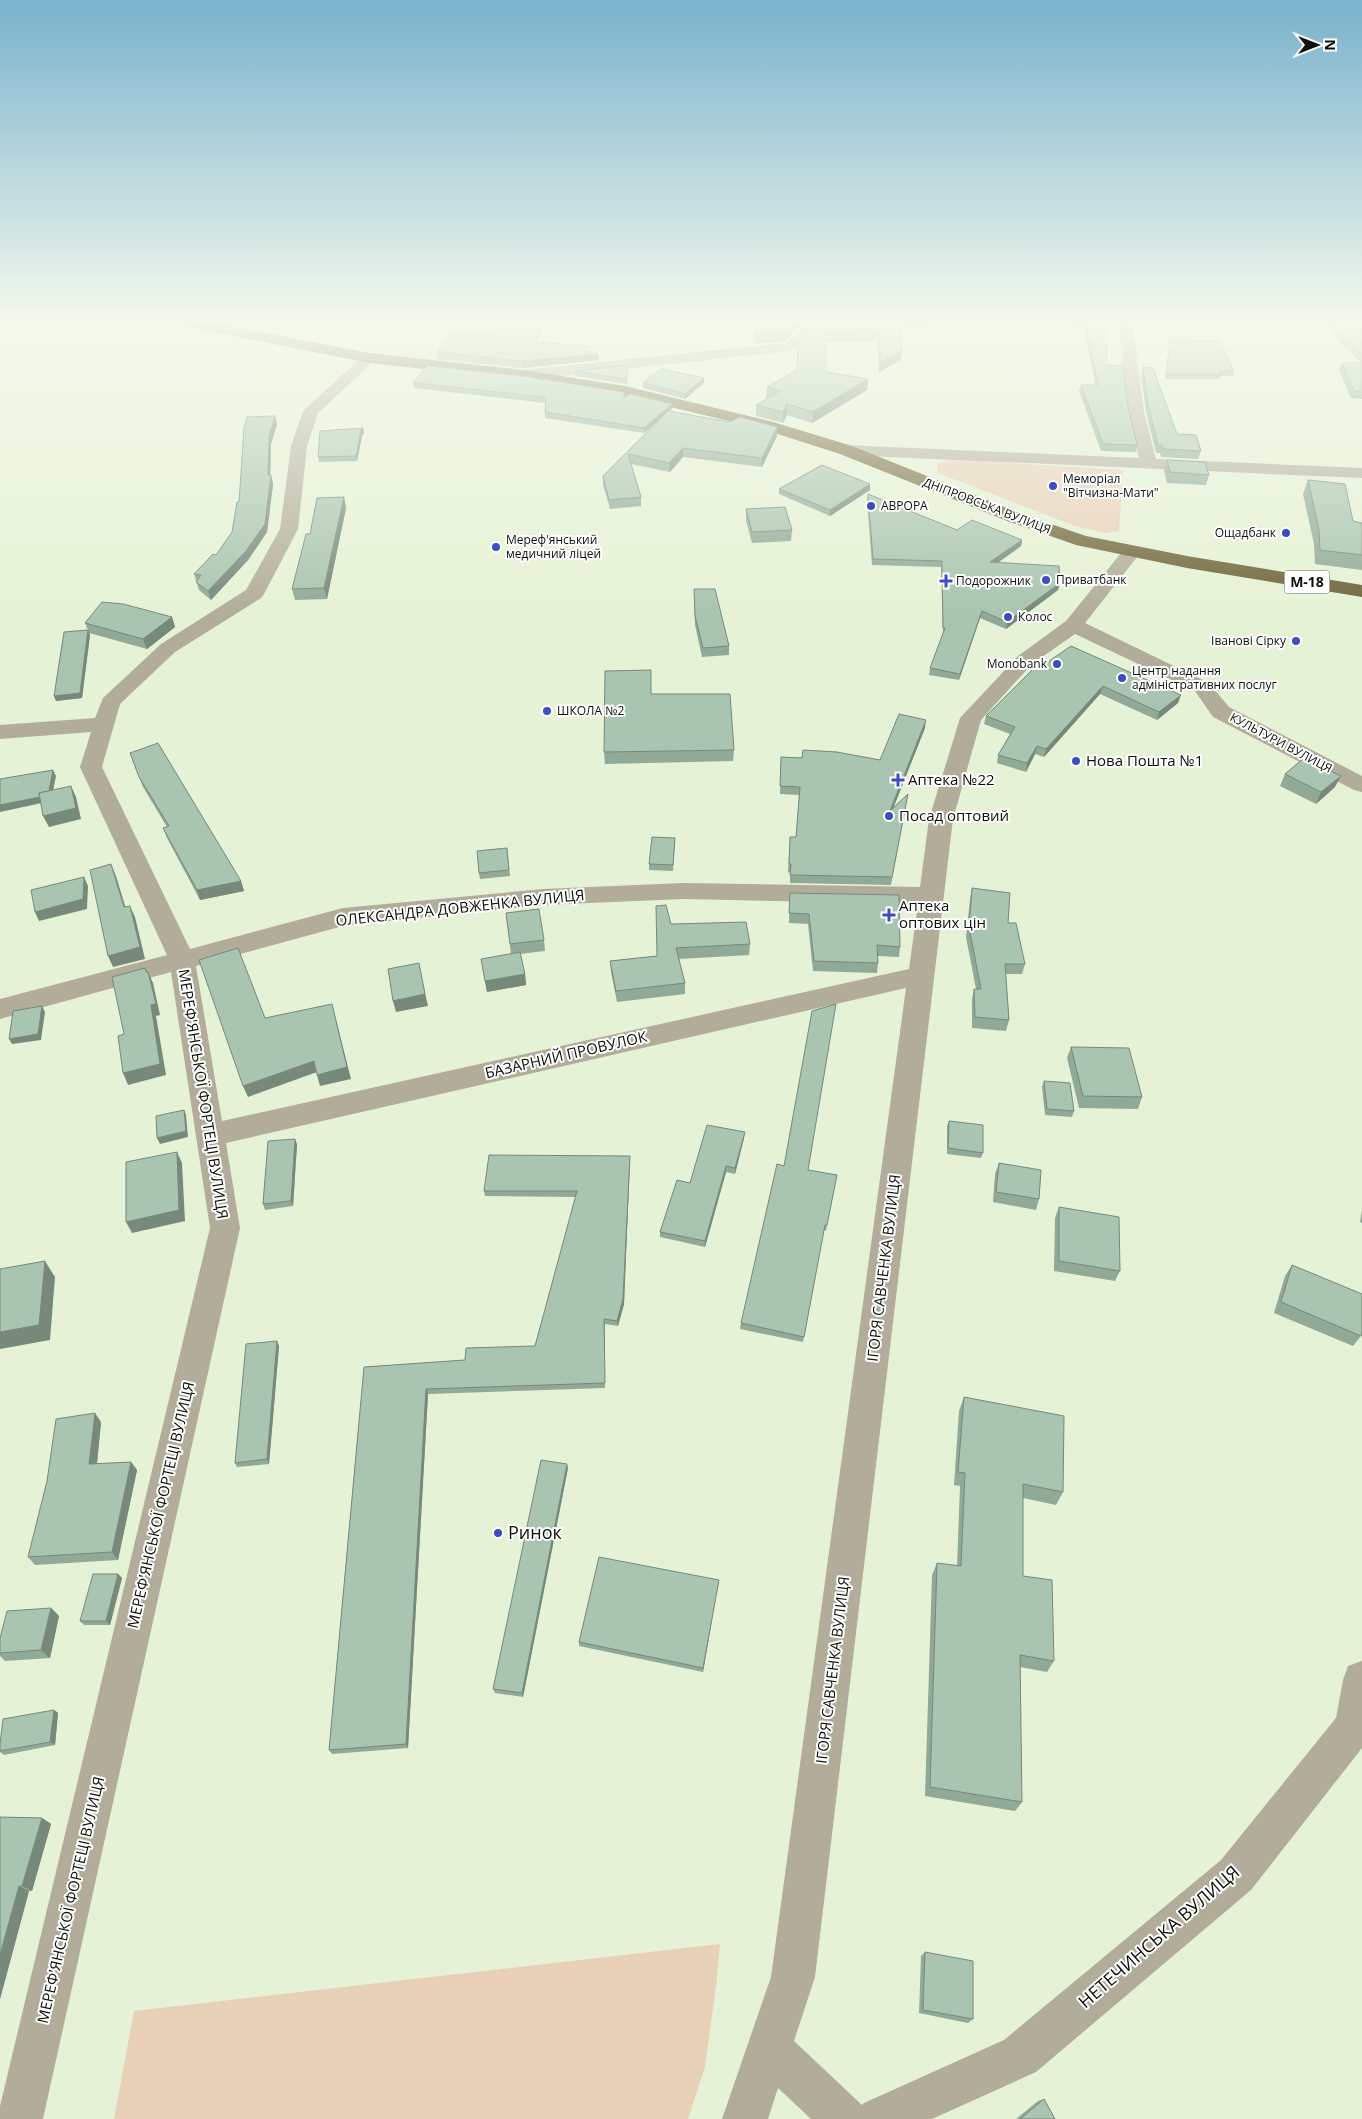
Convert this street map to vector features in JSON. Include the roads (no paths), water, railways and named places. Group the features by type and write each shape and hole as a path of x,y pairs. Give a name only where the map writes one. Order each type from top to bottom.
{"highway":[{"name":"ДНІПРОВСЬКА ВУЛИЦЯ","path":"741,419 846,450 1060,534 1132,552 1362,591"}],"street":[{"name":"МЕРЕФ'ЯНСЬКОЇ ФОРТЕЦІ ВУЛИЦЯ","path":"20,2119 225,1228 182,960 91,767 110,702 168,648 254,594 289,529 299,446 308,419"},
{"path":"1138,419 1148,462"},
{"path":"846,450 1362,473"},
{"name":"ІГОРЯ САВЧЕНКА ВУЛИЦЯ","path":"745,2119 793,1977 941,819 970,718 1025,660 1073,625 1132,552"},
{"name":"КУЛЬТУРИ ВУЛИЦЯ","path":"1073,625 1202,687 1221,712 1362,785"},
{"path":"0,732 104,724"},
{"name":"ОЛЕКСАНДРА ДОВЖЕНКА ВУЛИЦЯ","path":"0,1009 343,918 543,897 684,891 932,896"},
{"name":"БАЗАРНИЙ ПРОВУЛОК","path":"210,1135 922,975"},
{"name":"НЕТЕЧИНСЬКА ВУЛИЦЯ","path":"880,2119 1020,2056 1236,1875 1354,1727 1361,1691"},
{"path":"769,2049 845,2119"}],"place":[{"name":"Меморіал \"Вітчизна-Мати\"","path":"1053,486"},
{"name":"АВРОРА","path":"871,506"},
{"name":"Ощадбанк","path":"1286,533"},
{"name":"Мереф'янський медичний ліцей","path":"496,547"},
{"name":"Приватбанк","path":"1046,580"},
{"name":"Подорожник","path":"946,581"},
{"name":"Колос","path":"1008,617"},
{"name":"Іванові Сірку","path":"1296,641"},
{"name":"Monobank","path":"1057,664"},
{"name":"Центр надання адміністративних послуг","path":"1122,678"},
{"name":"ШКОЛА №2","path":"547,711"},
{"name":"Нова Пошта №1","path":"1076,761"},
{"name":"Аптека №22","path":"898,780"},
{"name":"Посад оптовий","path":"889,816"},
{"name":"Аптека оптових цін","path":"889,915"},
{"name":"Ринок","path":"498,1533"}]}
